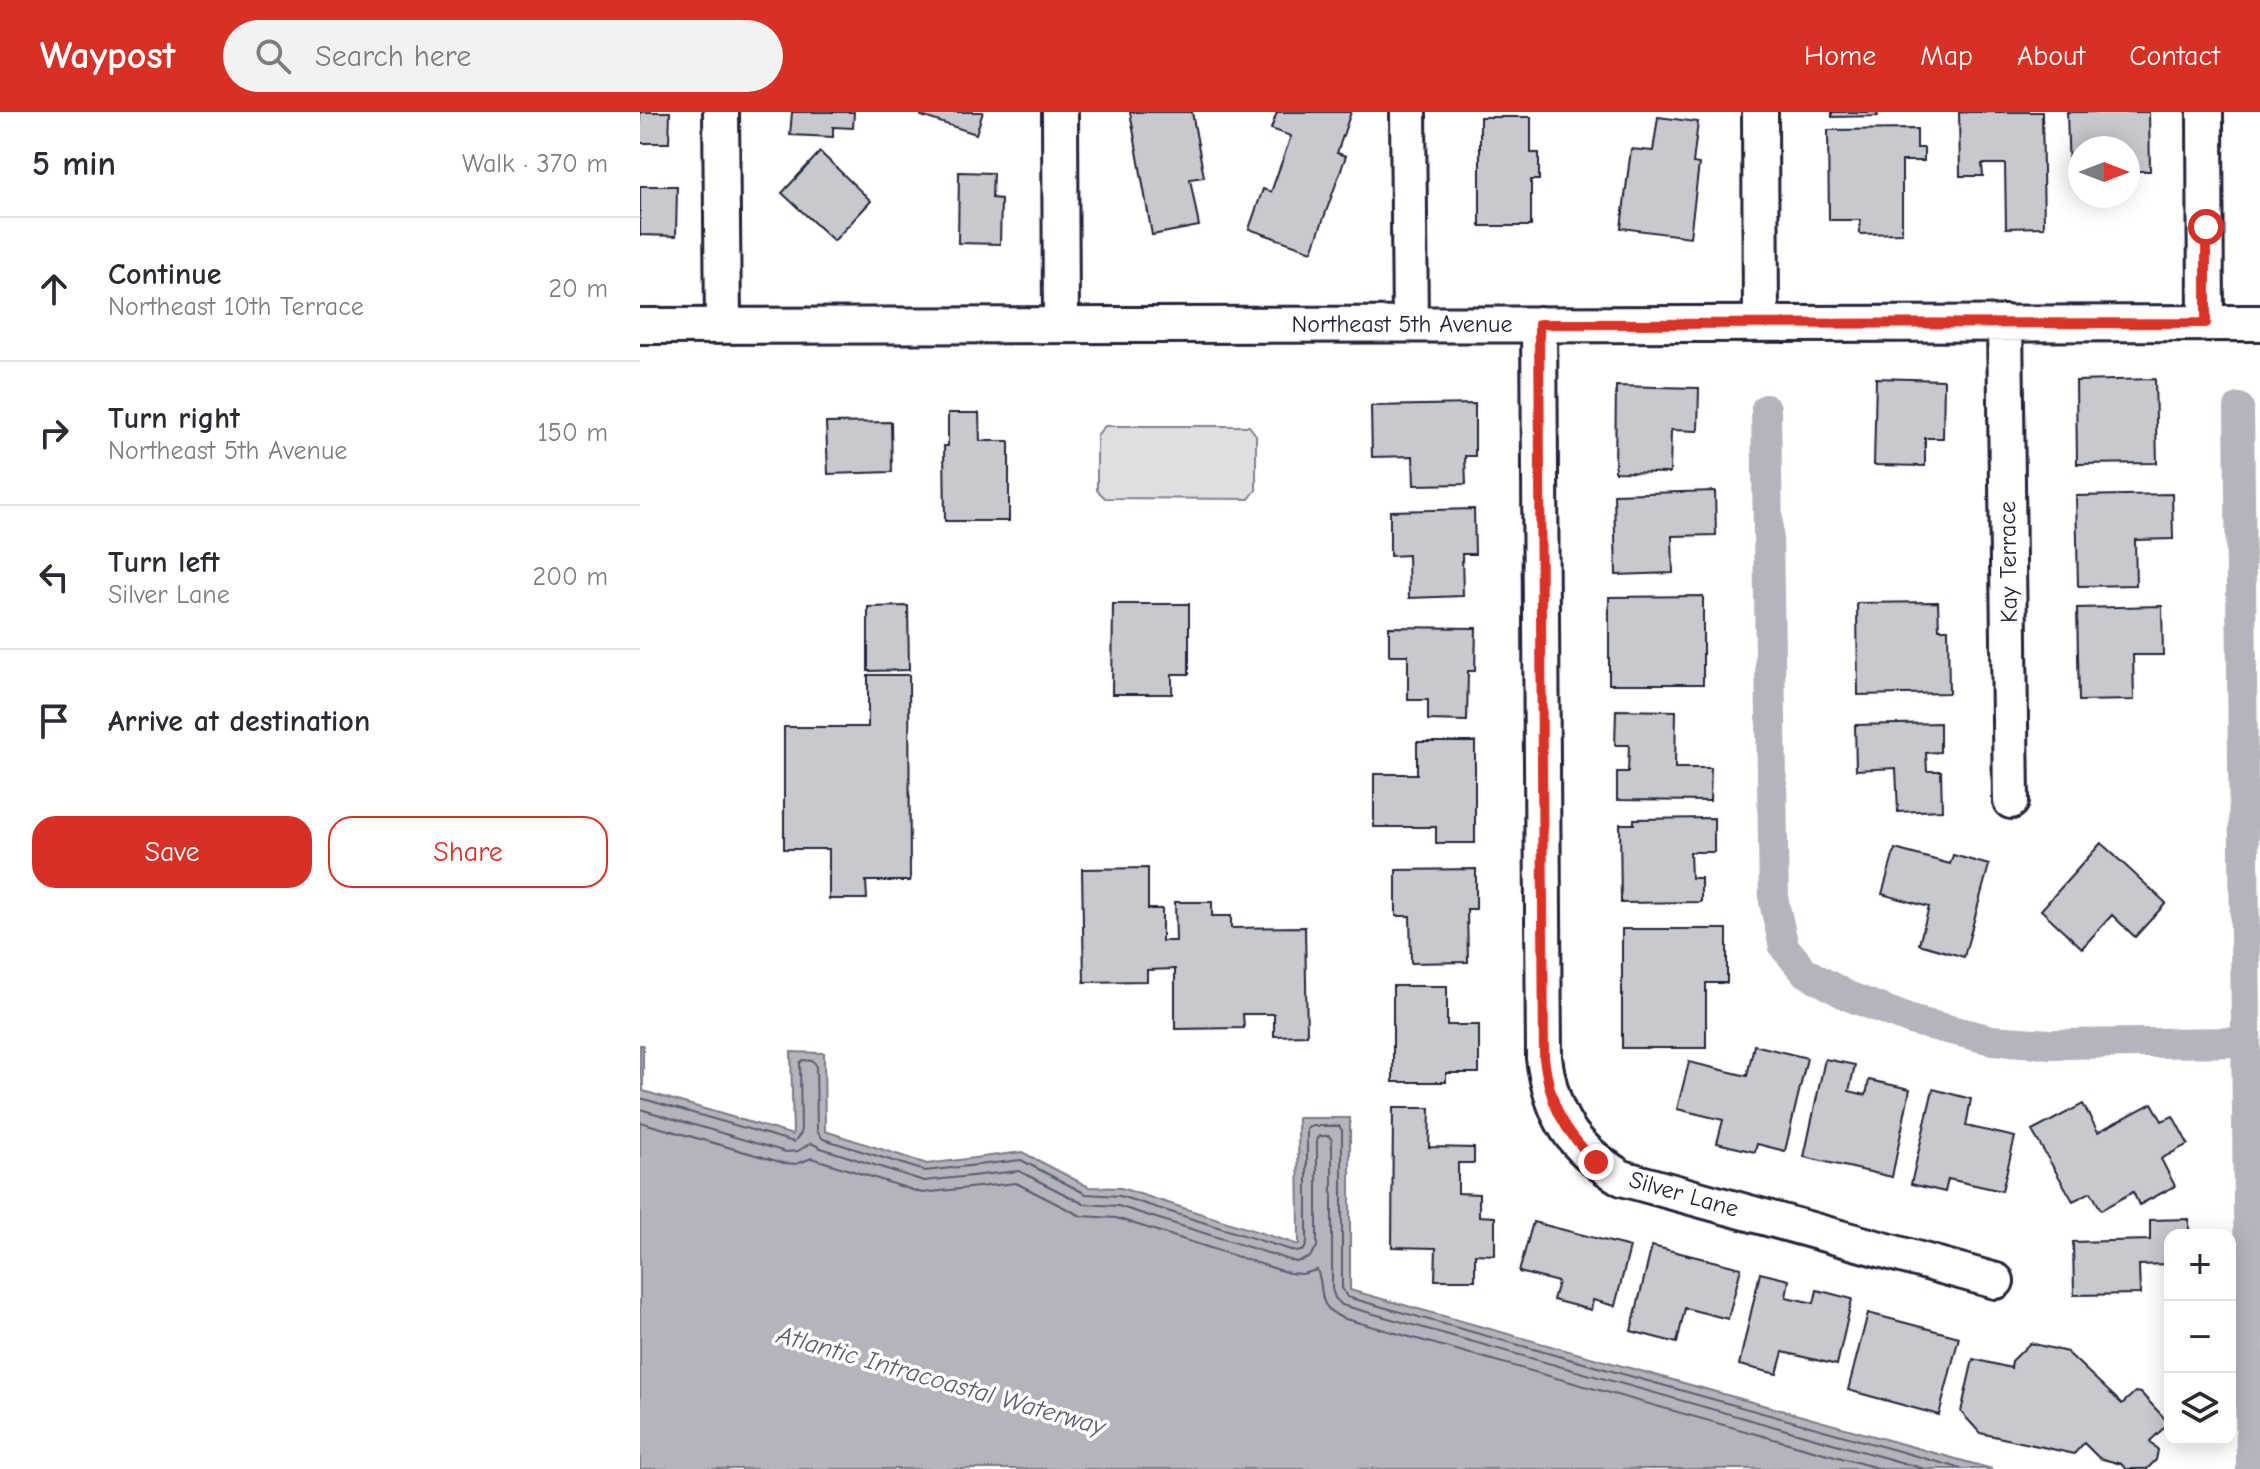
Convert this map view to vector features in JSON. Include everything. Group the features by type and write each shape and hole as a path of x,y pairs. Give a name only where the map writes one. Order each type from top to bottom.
{"street":[{"path":"721,112 723,325"},
{"path":"1060,112 1061,324"},
{"path":"1408,112 1410,324"},
{"path":"1760,112 1761,324"},
{"path":"2205,112 2206,323"},
{"name":"Kay Terrace","path":"2005,323 2011,801"},
{"name":"Northeast 5th Avenue","path":"640,326 2260,323"},
{"name":"Silver Lane","path":"1539,324 1544,1058 1548,1087 1558,1116 1575,1141 1596,1162 1622,1178 1996,1281"}],"shaded area":[{"path":"1105,426 1249,426 1256,435 1256,490 1249,499 1105,498 1097,490 1097,435"}],"water":[{"name":"Atlantic Intracoastal Waterway","path":"640,1045 643,1045 643,1091 793,1135 791,1052 824,1053 825,1131 927,1164 1022,1152 1089,1187 1121,1188 1299,1245 1298,1118 1350,1118 1350,1290 1992,1469 640,1469"}],"building":[{"path":"640,112 670,112 669,143 640,143"},
{"path":"792,112 854,112 853,128 833,127 833,137 790,135"},
{"path":"923,112 983,112 976,134 921,116"},
{"path":"1130,112 1192,112 1204,177 1190,179 1199,226 1152,235"},
{"path":"1277,112 1351,112 1337,153 1346,156 1312,251 1249,229 1263,189 1271,192 1291,136 1271,129"},
{"path":"1832,112 1877,112 1878,116 1832,117"},
{"path":"1959,112 2042,112 2044,227 2006,228 2005,164 1982,164 1983,176 1960,176"},
{"path":"2067,112 2149,112 2150,171 2140,171 2140,136 2068,136 2068,142"},
{"path":"1480,117 1531,117 1531,153 1539,153 1539,180 1531,180 1531,226 1480,226"},
{"path":"1658,117 1698,122 1693,163 1699,164 1690,237 1621,228 1631,149 1653,151"},
{"path":"1917,129 1917,148 1924,148 1924,161 1902,161 1902,233 1860,234 1860,220 1829,220 1828,130"},
{"path":"820,152 871,201 834,241 782,193"},
{"path":"959,172 993,173 992,198 1001,199 1000,244 958,243"},
{"path":"640,186 677,186 676,236 640,235"},
{"path":"1876,378 1944,380 1943,438 1925,438 1925,466 1874,465"},
{"path":"2155,379 2157,463 2077,464 2076,381"},
{"path":"1616,386 1699,388 1698,431 1671,430 1670,473 1615,472"},
{"path":"1475,404 1475,456 1465,456 1466,484 1414,485 1413,456 1372,457 1371,406"},
{"path":"948,413 979,413 980,441 1009,441 1009,521 945,521 944,446 948,446"},
{"path":"891,422 892,472 828,474 826,423"},
{"path":"1715,491 1716,535 1672,536 1673,573 1616,575 1614,494"},
{"path":"2172,494 2173,539 2135,540 2136,585 2078,586 2076,496"},
{"path":"1474,509 1475,554 1462,554 1463,596 1409,598 1408,555 1390,556 1390,511"},
{"path":"1703,596 1703,684 1609,684 1609,597"},
{"path":"1938,602 1939,629 1948,629 1949,693 1858,695 1857,603"},
{"path":"1113,604 1189,604 1189,674 1172,674 1172,694 1112,694"},
{"path":"908,606 909,670 868,671 868,607"},
{"path":"2162,606 2163,655 2133,655 2134,700 2079,701 2077,608"},
{"path":"1389,627 1476,628 1475,671 1468,671 1467,721 1428,720 1428,700 1408,700 1408,655 1389,655"},
{"path":"868,675 909,675 910,881 866,881 867,899 829,899 829,849 784,849 784,727 868,727"},
{"path":"1616,710 1676,711 1675,768 1711,768 1710,801 1617,800 1617,772 1628,772 1629,745 1615,745"},
{"path":"1940,723 1940,752 1926,753 1927,771 1941,771 1942,810 1898,812 1896,768 1856,770 1855,725"},
{"path":"1417,742 1475,742 1475,843 1436,843 1436,827 1374,827 1374,774 1417,774"},
{"path":"1714,818 1714,852 1690,852 1691,878 1701,878 1701,902 1621,903 1620,824 1634,824 1634,819"},
{"path":"2101,843 2166,903 2135,937 2112,915 2082,948 2041,910"},
{"path":"1895,849 1950,864 1953,855 1989,865 1964,957 1919,944 1929,907 1882,894"},
{"path":"1148,868 1148,909 1162,909 1162,941 1176,941 1175,902 1212,902 1212,916 1231,916 1231,928 1305,927 1307,1035 1274,1036 1274,1014 1243,1014 1244,1028 1175,1029 1175,969 1147,970 1147,981 1084,982 1082,869"},
{"path":"1476,869 1476,909 1467,909 1468,962 1411,963 1410,916 1396,916 1396,870"},
{"path":"1622,929 1727,929 1727,983 1706,983 1706,1048 1622,1048"},
{"path":"1393,986 1447,986 1447,1025 1479,1025 1479,1073 1446,1073 1446,1082 1393,1082"},
{"path":"1754,1045 1807,1058 1785,1151 1757,1144 1755,1152 1717,1143 1723,1120 1677,1109 1689,1062 1747,1076"},
{"path":"1825,1059 1855,1065 1849,1091 1866,1095 1869,1080 1910,1089 1892,1177 1804,1157"},
{"path":"1933,1089 1971,1099 1966,1126 2015,1137 2002,1191 1948,1179 1945,1192 1911,1184"},
{"path":"2152,1103 2162,1121 2173,1116 2188,1144 2161,1159 2175,1186 2139,1205 2133,1192 2101,1210 2091,1192 2073,1201 2032,1131 2083,1104 2098,1132"},
{"path":"1393,1108 1430,1108 1429,1147 1474,1148 1474,1163 1458,1163 1458,1193 1479,1194 1479,1216 1495,1217 1495,1255 1475,1254 1475,1280 1435,1280 1436,1248 1392,1247"},
{"path":"2189,1219 2189,1229 2164,1229 2164,1264 2139,1265 2140,1294 2074,1295 2073,1242 2150,1240 2150,1220"},
{"path":"1533,1222 1630,1247 1615,1306 1593,1300 1591,1310 1553,1300 1558,1282 1519,1272"},
{"path":"1652,1246 1741,1268 1728,1319 1685,1308 1677,1343 1631,1331"},
{"path":"1760,1273 1789,1280 1786,1297 1814,1303 1817,1290 1852,1299 1837,1365 1783,1352 1777,1374 1739,1365"},
{"path":"1868,1313 1959,1337 1939,1415 1848,1390"},
{"path":"2030,1343 2067,1352 2122,1404 2135,1392 2141,1393 2164,1418 2164,1428 2150,1441 2158,1450 2156,1460 2147,1469 2126,1469 2121,1464 2099,1458 2084,1443 2074,1454 1980,1433 1961,1412 1973,1359 2011,1368 2012,1361"}],"waterway":[{"path":"2239,408 2251,1469"},
{"path":"1766,409 1774,902 1784,947 1805,972 1848,996 1914,1021 1992,1040 2050,1044 2246,1042"}],"route":[{"path":"1596,1162 1575,1141 1558,1116 1548,1087 1544,1058 1539,324 2206,323 2206,227"}]}
